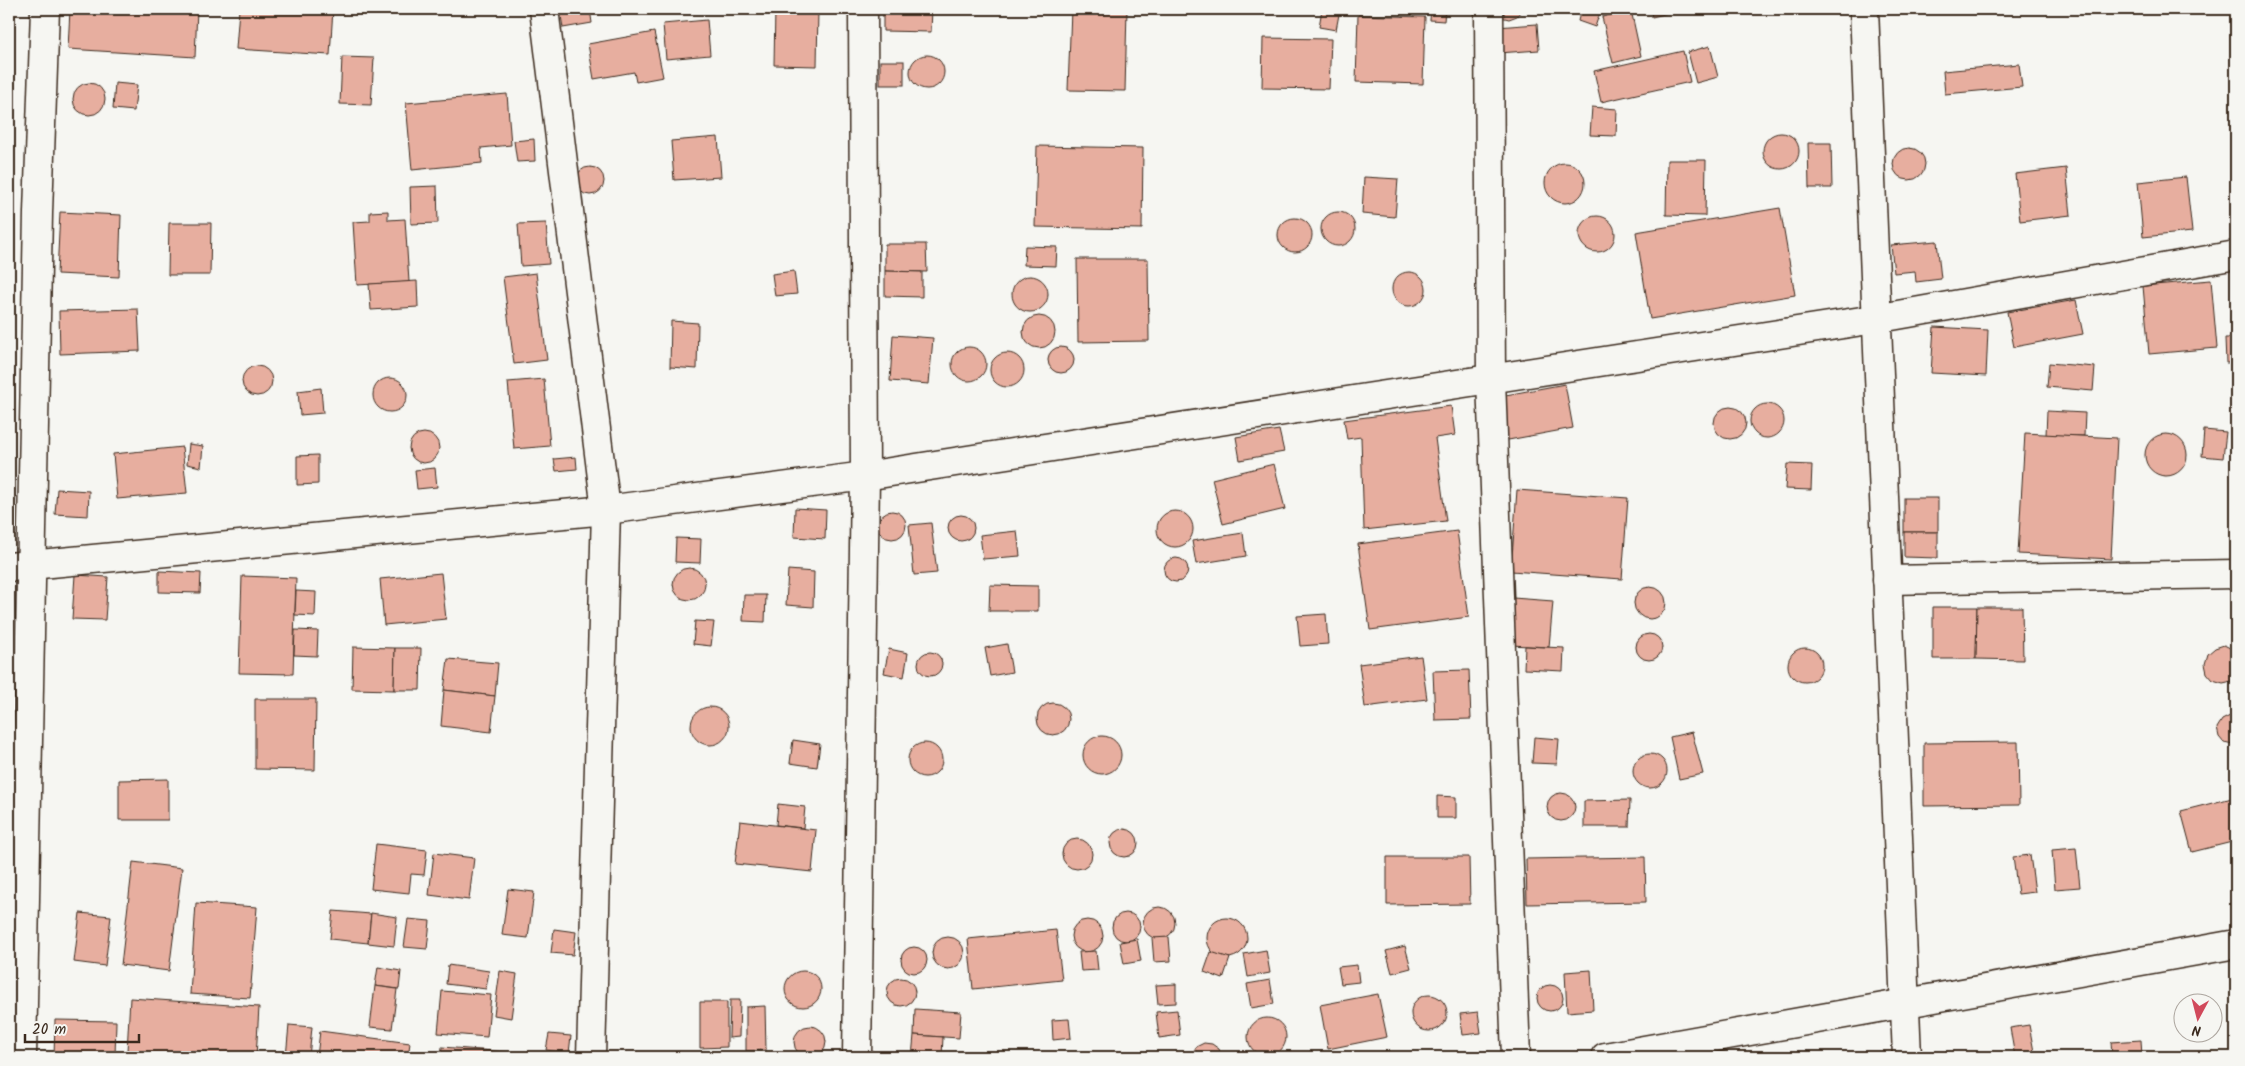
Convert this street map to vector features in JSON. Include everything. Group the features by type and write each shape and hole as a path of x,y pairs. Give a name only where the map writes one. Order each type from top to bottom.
{"street":[{"path":"22,1057 20,566 45,9"},
{"path":"544,9 606,510 591,1057"},
{"path":"857,1057 864,476 863,9"},
{"path":"1489,9 1491,380 1516,1057"},
{"path":"1864,9 1875,319 1904,1004 1908,1057"},
{"path":"20,566 606,510 864,476 1875,319 2236,255"},
{"path":"1887,580 2236,574"},
{"path":"1606,1057 2236,944"}],"building":[{"path":"70,9 197,9 195,57 68,49"},
{"path":"239,9 333,9 330,55 236,49"},
{"path":"560,9 590,9 592,23 563,28"},
{"path":"775,9 818,9 817,66 774,65"},
{"path":"883,9 932,9 931,32 883,31"},
{"path":"1071,9 1127,9 1125,91 1068,90"},
{"path":"1322,9 1340,9 1336,30 1319,27"},
{"path":"1431,9 1445,9 1444,21 1430,20"},
{"path":"1495,9 1522,9 1517,16 1509,19 1501,17"},
{"path":"1581,9 1601,9 1595,27 1578,21"},
{"path":"1650,9 1685,9 1652,17"},
{"path":"1631,10 1641,56 1613,63 1602,17"},
{"path":"1358,15 1425,17 1423,84 1356,82"},
{"path":"707,20 710,55 666,59 663,24"},
{"path":"1537,24 1539,50 1499,53 1497,27"},
{"path":"654,32 663,77 636,82 634,72 594,79 588,44"},
{"path":"1263,38 1331,39 1329,89 1262,88"},
{"path":"1710,46 1718,77 1696,83 1688,52"},
{"path":"1683,51 1690,82 1601,102 1594,71"},
{"path":"927,55 934,56 939,60 943,65 943,79 939,84 934,88 927,89 920,88 915,84 911,79 910,72 911,65 915,60 920,56"},
{"path":"342,57 374,58 371,105 340,104"},
{"path":"880,61 904,61 904,85 880,85"},
{"path":"2019,64 2022,87 1945,94 1943,71"},
{"path":"89,83 100,88 105,99 100,110 89,115 78,110 73,99 78,88"},
{"path":"115,83 137,85 134,111 113,109"},
{"path":"507,94 511,145 481,148 482,163 412,170 406,103"},
{"path":"1592,107 1617,109 1616,136 1590,135"},
{"path":"1781,133 1793,139 1799,151 1793,163 1781,169 1769,163 1763,151 1769,139"},
{"path":"718,137 721,177 674,180 671,141"},
{"path":"534,139 535,161 517,162 514,141"},
{"path":"1808,143 1831,143 1832,188 1809,188"},
{"path":"1037,146 1143,148 1142,229 1035,227"},
{"path":"1909,148 1915,149 1920,153 1924,158 1924,170 1920,175 1915,179 1909,180 1903,179 1898,175 1894,170 1893,164 1894,158 1898,153 1903,149"},
{"path":"1667,160 1706,160 1705,216 1666,215"},
{"path":"1569,163 1576,166 1582,172 1585,183 1584,191 1576,200 1569,203 1561,203 1554,200 1546,191 1545,179 1548,172 1557,164"},
{"path":"590,167 600,171 604,181 600,191 590,195 580,191 576,181 580,171"},
{"path":"2066,168 2071,215 2020,221 2015,174"},
{"path":"1364,177 1398,179 1395,217 1362,214"},
{"path":"2186,177 2192,232 2143,237 2138,182"},
{"path":"437,186 438,223 411,224 410,187"},
{"path":"1780,208 1795,295 1650,319 1636,232"},
{"path":"388,211 388,220 405,219 409,282 357,285 353,222 370,221 370,212"},
{"path":"60,212 121,215 119,277 57,274"},
{"path":"1338,212 1350,217 1355,229 1350,241 1338,246 1326,241 1321,229 1326,217"},
{"path":"1597,216 1604,217 1610,221 1614,227 1614,241 1610,247 1604,251 1597,252 1590,251 1584,247 1580,241 1579,234 1580,227 1584,221 1590,217"},
{"path":"1295,218 1302,219 1307,223 1311,228 1311,242 1307,247 1302,251 1295,252 1288,251 1283,247 1279,242 1278,235 1279,228 1283,223 1288,219"},
{"path":"169,223 211,223 210,275 168,275"},
{"path":"546,223 549,264 521,266 518,224"},
{"path":"1937,241 1941,279 1916,282 1915,271 1894,273 1891,245"},
{"path":"885,244 926,244 927,272 885,271"},
{"path":"1025,246 1057,247 1056,266 1024,265"},
{"path":"1077,259 1148,259 1149,341 1078,342"},
{"path":"794,271 797,294 775,296 772,274"},
{"path":"885,271 922,272 922,297 885,296"},
{"path":"1409,272 1421,277 1426,289 1421,301 1409,306 1397,301 1392,289 1397,277"},
{"path":"536,273 547,360 514,364 503,277"},
{"path":"1030,276 1037,277 1043,281 1047,287 1047,301 1043,307 1037,311 1030,312 1023,311 1017,307 1013,301 1012,294 1013,287 1017,281 1023,277"},
{"path":"2211,280 2217,348 2149,354 2143,286"},
{"path":"417,281 418,307 371,310 369,284"},
{"path":"2076,300 2083,334 2014,347 2007,312"},
{"path":"138,309 140,351 60,354 59,311"},
{"path":"1039,316 1045,317 1050,321 1054,326 1054,338 1050,343 1045,347 1039,348 1033,347 1028,343 1024,338 1023,332 1024,326 1028,321 1033,317"},
{"path":"671,321 698,323 697,369 670,367"},
{"path":"1934,327 1988,330 1986,376 1931,373"},
{"path":"893,335 933,338 929,384 890,381"},
{"path":"2225,338 2236,338 2236,363 2226,363"},
{"path":"969,347 981,352 986,364 981,376 969,381 957,376 952,364 957,352"},
{"path":"1061,347 1070,351 1074,360 1070,369 1061,373 1052,369 1048,360 1052,351"},
{"path":"1007,353 1014,354 1019,358 1023,363 1023,377 1019,382 1014,386 1007,387 1000,386 995,382 991,377 990,370 991,363 995,358 1000,354"},
{"path":"2049,363 2095,367 2093,391 2047,387"},
{"path":"257,366 268,370 272,381 268,392 257,396 246,392 242,381 246,370"},
{"path":"390,378 402,383 407,395 402,407 390,412 378,407 373,395 378,383"},
{"path":"544,379 550,446 514,449 508,382"},
{"path":"1565,384 1573,428 1503,441 1495,397"},
{"path":"321,388 323,413 300,415 298,391"},
{"path":"1767,404 1779,409 1784,421 1779,433 1767,438 1755,433 1750,421 1755,409"},
{"path":"1451,406 1455,435 1435,438 1446,521 1364,530 1361,437 1347,439 1344,420"},
{"path":"1730,407 1736,408 1741,412 1745,417 1745,429 1741,434 1736,438 1730,439 1724,438 1719,434 1715,429 1714,423 1715,417 1719,412 1724,408"},
{"path":"2047,411 2085,413 2084,436 2046,435"},
{"path":"1279,430 1284,452 1240,460 1236,437"},
{"path":"2204,430 2226,432 2223,458 2202,456"},
{"path":"424,433 435,437 439,448 435,459 424,463 413,459 409,448 413,437"},
{"path":"2025,433 2117,438 2111,559 2018,554"},
{"path":"2170,434 2178,437 2184,443 2187,455 2184,467 2178,473 2162,476 2154,473 2148,467 2145,451 2148,443 2154,437"},
{"path":"189,444 203,446 201,467 187,464"},
{"path":"182,447 187,493 117,499 113,454"},
{"path":"318,455 318,484 297,485 297,456"},
{"path":"576,457 577,469 556,471 554,459"},
{"path":"1274,464 1285,509 1223,524 1212,479"},
{"path":"1787,464 1812,465 1811,490 1785,489"},
{"path":"435,468 437,487 417,489 415,470"},
{"path":"57,489 89,491 88,516 55,514"},
{"path":"1517,490 1628,498 1622,579 1511,571"},
{"path":"9,496 15,496 13,534 9,534"},
{"path":"1904,498 1938,498 1938,532 1904,532"},
{"path":"795,508 826,510 825,539 794,537"},
{"path":"892,511 902,515 906,525 902,535 892,539 882,535 878,525 882,515"},
{"path":"1175,511 1187,517 1193,529 1187,541 1175,547 1163,541 1157,529 1163,517"},
{"path":"961,515 970,519 974,528 970,537 961,541 952,537 948,528 952,519"},
{"path":"931,523 937,573 914,575 909,525"},
{"path":"1017,531 1020,556 983,559 980,535"},
{"path":"1457,531 1469,617 1370,630 1358,544"},
{"path":"1904,532 1938,532 1938,558 1904,557"},
{"path":"1243,533 1246,556 1196,564 1192,541"},
{"path":"676,538 701,539 700,563 675,562"},
{"path":"1176,558 1185,561 1188,570 1185,579 1176,582 1167,579 1164,570 1167,561"},
{"path":"689,568 695,569 700,573 704,578 704,590 700,595 695,599 689,600 683,599 678,595 674,590 673,584 674,578 678,573 683,569"},
{"path":"788,570 814,572 813,607 786,605"},
{"path":"159,571 201,573 200,593 159,592"},
{"path":"441,573 446,619 384,625 380,579"},
{"path":"75,575 108,577 105,620 72,619"},
{"path":"242,576 296,578 293,674 239,673"},
{"path":"990,585 1038,586 1038,611 989,611"},
{"path":"1650,587 1661,592 1666,603 1661,614 1650,619 1639,614 1634,603 1639,592"},
{"path":"296,591 316,592 315,616 295,615"},
{"path":"744,595 766,595 765,622 743,621"},
{"path":"1513,598 1553,601 1549,647 1510,645"},
{"path":"1933,607 1977,607 1976,659 1933,659"},
{"path":"1977,607 2022,607 2023,660 1976,659"},
{"path":"1326,614 1328,644 1300,646 1297,616"},
{"path":"695,621 714,622 711,646 693,644"},
{"path":"295,630 318,631 317,656 294,655"},
{"path":"1649,634 1658,638 1662,647 1658,656 1649,660 1640,656 1636,647 1640,638"},
{"path":"1007,644 1012,672 990,676 985,648"},
{"path":"2224,645 2236,651 2236,677 2232,681 2223,683 2213,680 2207,673 2205,664 2208,654 2215,648"},
{"path":"1525,646 1564,648 1563,671 1524,669"},
{"path":"353,647 395,648 394,690 352,689"},
{"path":"395,648 421,648 420,690 394,690"},
{"path":"1805,648 1812,649 1817,653 1821,658 1821,672 1817,677 1812,681 1805,682 1798,681 1793,677 1789,672 1788,665 1789,658 1793,653 1798,649"},
{"path":"889,649 908,653 904,677 884,673"},
{"path":"930,652 938,656 942,664 938,672 930,676 922,672 918,664 922,656"},
{"path":"1421,656 1427,699 1365,707 1359,664"},
{"path":"448,659 498,663 495,696 444,690"},
{"path":"1469,670 1471,719 1435,720 1433,671"},
{"path":"444,690 495,696 491,732 441,726"},
{"path":"255,699 316,699 315,770 255,769"},
{"path":"1053,703 1064,708 1069,719 1064,730 1053,735 1042,730 1037,719 1042,708"},
{"path":"710,707 717,708 723,713 728,719 728,733 723,739 717,744 710,745 703,744 697,739 692,733 691,726 692,719 697,713 703,708"},
{"path":"2230,716 2236,718 2236,743 2233,745 2224,743 2219,737 2217,728 2222,720"},
{"path":"1692,732 1703,774 1679,779 1670,737"},
{"path":"1102,736 1116,741 1121,755 1116,769 1102,774 1088,769 1083,755 1088,741"},
{"path":"1534,737 1559,739 1557,764 1532,763"},
{"path":"793,740 820,744 817,767 790,763"},
{"path":"2018,742 2019,805 1924,806 1924,743"},
{"path":"925,743 937,748 942,760 937,772 925,777 913,772 908,760 913,748"},
{"path":"1650,754 1662,759 1667,771 1662,783 1650,788 1638,783 1633,771 1638,759"},
{"path":"168,779 168,820 119,820 119,780"},
{"path":"1561,793 1571,797 1575,807 1571,817 1561,821 1551,817 1547,807 1551,797"},
{"path":"1437,796 1456,797 1456,818 1437,818"},
{"path":"2236,797 2236,841 2192,852 2181,811"},
{"path":"1630,800 1629,827 1584,827 1584,801"},
{"path":"778,804 805,807 803,828 776,825"},
{"path":"740,821 816,830 812,872 735,864"},
{"path":"1124,829 1134,833 1138,843 1134,853 1124,857 1114,853 1110,843 1114,833"},
{"path":"1077,839 1083,840 1091,848 1091,860 1083,868 1077,869 1071,868 1063,860 1062,854 1063,848 1071,840"},
{"path":"376,844 427,850 424,875 411,874 409,893 371,889"},
{"path":"2076,848 2080,887 2055,889 2052,850"},
{"path":"434,853 474,858 469,900 429,895"},
{"path":"2030,855 2035,892 2018,894 2013,857"},
{"path":"1387,857 1469,857 1470,904 1387,905"},
{"path":"1645,857 1646,902 1527,904 1526,859"},
{"path":"133,862 182,868 169,971 121,965"},
{"path":"508,889 534,892 528,938 502,935"},
{"path":"196,903 257,907 250,998 190,994"},
{"path":"1159,907 1171,911 1175,923 1171,935 1159,939 1147,935 1143,923 1147,911"},
{"path":"333,911 371,914 368,943 330,939"},
{"path":"80,913 111,916 105,966 74,962"},
{"path":"371,913 397,917 394,946 368,943"},
{"path":"1126,913 1136,917 1140,927 1136,937 1126,941 1116,937 1112,927 1116,917"},
{"path":"1227,918 1241,924 1247,938 1241,952 1227,958 1213,952 1207,938 1213,924"},
{"path":"408,919 430,921 427,949 404,947"},
{"path":"1087,920 1099,924 1103,936 1099,948 1087,952 1075,948 1071,936 1075,924"},
{"path":"554,929 576,932 573,955 551,953"},
{"path":"1056,930 1062,980 973,989 968,939"},
{"path":"948,937 959,942 964,953 959,964 948,969 937,964 932,953 937,942"},
{"path":"1169,937 1171,961 1154,962 1152,938"},
{"path":"1137,939 1141,961 1124,964 1120,942"},
{"path":"1405,946 1411,968 1392,973 1386,951"},
{"path":"914,947 923,951 927,960 923,969 914,973 905,969 901,960 905,951"},
{"path":"1266,950 1270,973 1248,977 1244,954"},
{"path":"1096,951 1098,970 1081,971 1079,952"},
{"path":"1211,952 1230,958 1223,979 1204,972"},
{"path":"448,965 489,971 486,989 446,984"},
{"path":"1357,965 1359,982 1341,984 1338,967"},
{"path":"378,967 401,971 399,989 375,986"},
{"path":"1591,970 1593,1010 1567,1012 1565,972"},
{"path":"500,971 517,974 511,1018 494,1015"},
{"path":"803,971 810,972 816,976 820,982 820,996 816,1002 810,1006 803,1007 796,1006 790,1002 786,996 785,989 786,982 790,976 796,972"},
{"path":"901,978 911,982 915,992 911,1002 901,1006 891,1002 887,992 891,982"},
{"path":"1270,980 1274,1004 1251,1008 1247,984"},
{"path":"1176,984 1176,1003 1158,1004 1156,985"},
{"path":"1550,985 1559,989 1563,998 1559,1007 1550,1011 1541,1007 1537,998 1541,989"},
{"path":"375,986 397,989 392,1029 370,1027"},
{"path":"442,991 491,995 487,1037 438,1033"},
{"path":"1378,994 1387,1037 1328,1049 1320,1005"},
{"path":"1429,995 1436,996 1442,1000 1446,1006 1446,1020 1442,1026 1436,1030 1429,1031 1422,1030 1416,1026 1412,1020 1411,1013 1412,1006 1416,1000 1422,996"},
{"path":"130,998 259,1007 256,1057 214,1057 127,1051"},
{"path":"730,1000 740,1000 739,1037 729,1038"},
{"path":"700,1002 727,1002 727,1047 700,1048"},
{"path":"765,1006 766,1050 746,1051 746,1007"},
{"path":"915,1009 961,1012 959,1038 914,1035"},
{"path":"1177,1010 1180,1035 1159,1038 1156,1012"},
{"path":"1478,1012 1481,1033 1463,1035 1460,1014"},
{"path":"1267,1018 1281,1023 1286,1037 1281,1051 1267,1056 1253,1051 1248,1037 1253,1023"},
{"path":"1069,1019 1071,1038 1053,1040 1052,1020"},
{"path":"55,1020 116,1021 115,1057 54,1057"},
{"path":"289,1025 312,1027 309,1057 286,1057"},
{"path":"2029,1025 2035,1057 2015,1057 2010,1028"},
{"path":"810,1026 816,1027 821,1031 825,1036 825,1048 821,1053 816,1057 810,1058 804,1057 799,1053 795,1048 794,1042 795,1036 799,1031 804,1027"},
{"path":"320,1031 410,1043 408,1057 317,1057"},
{"path":"549,1034 571,1036 569,1053 546,1050"},
{"path":"914,1035 943,1037 942,1057 912,1057"},
{"path":"2141,1040 2142,1057 2112,1057 2111,1042"},
{"path":"1204,1043 1212,1044 1219,1049 1222,1057 1191,1057 1196,1047"},
{"path":"442,1047 557,1056 441,1057"}]}
